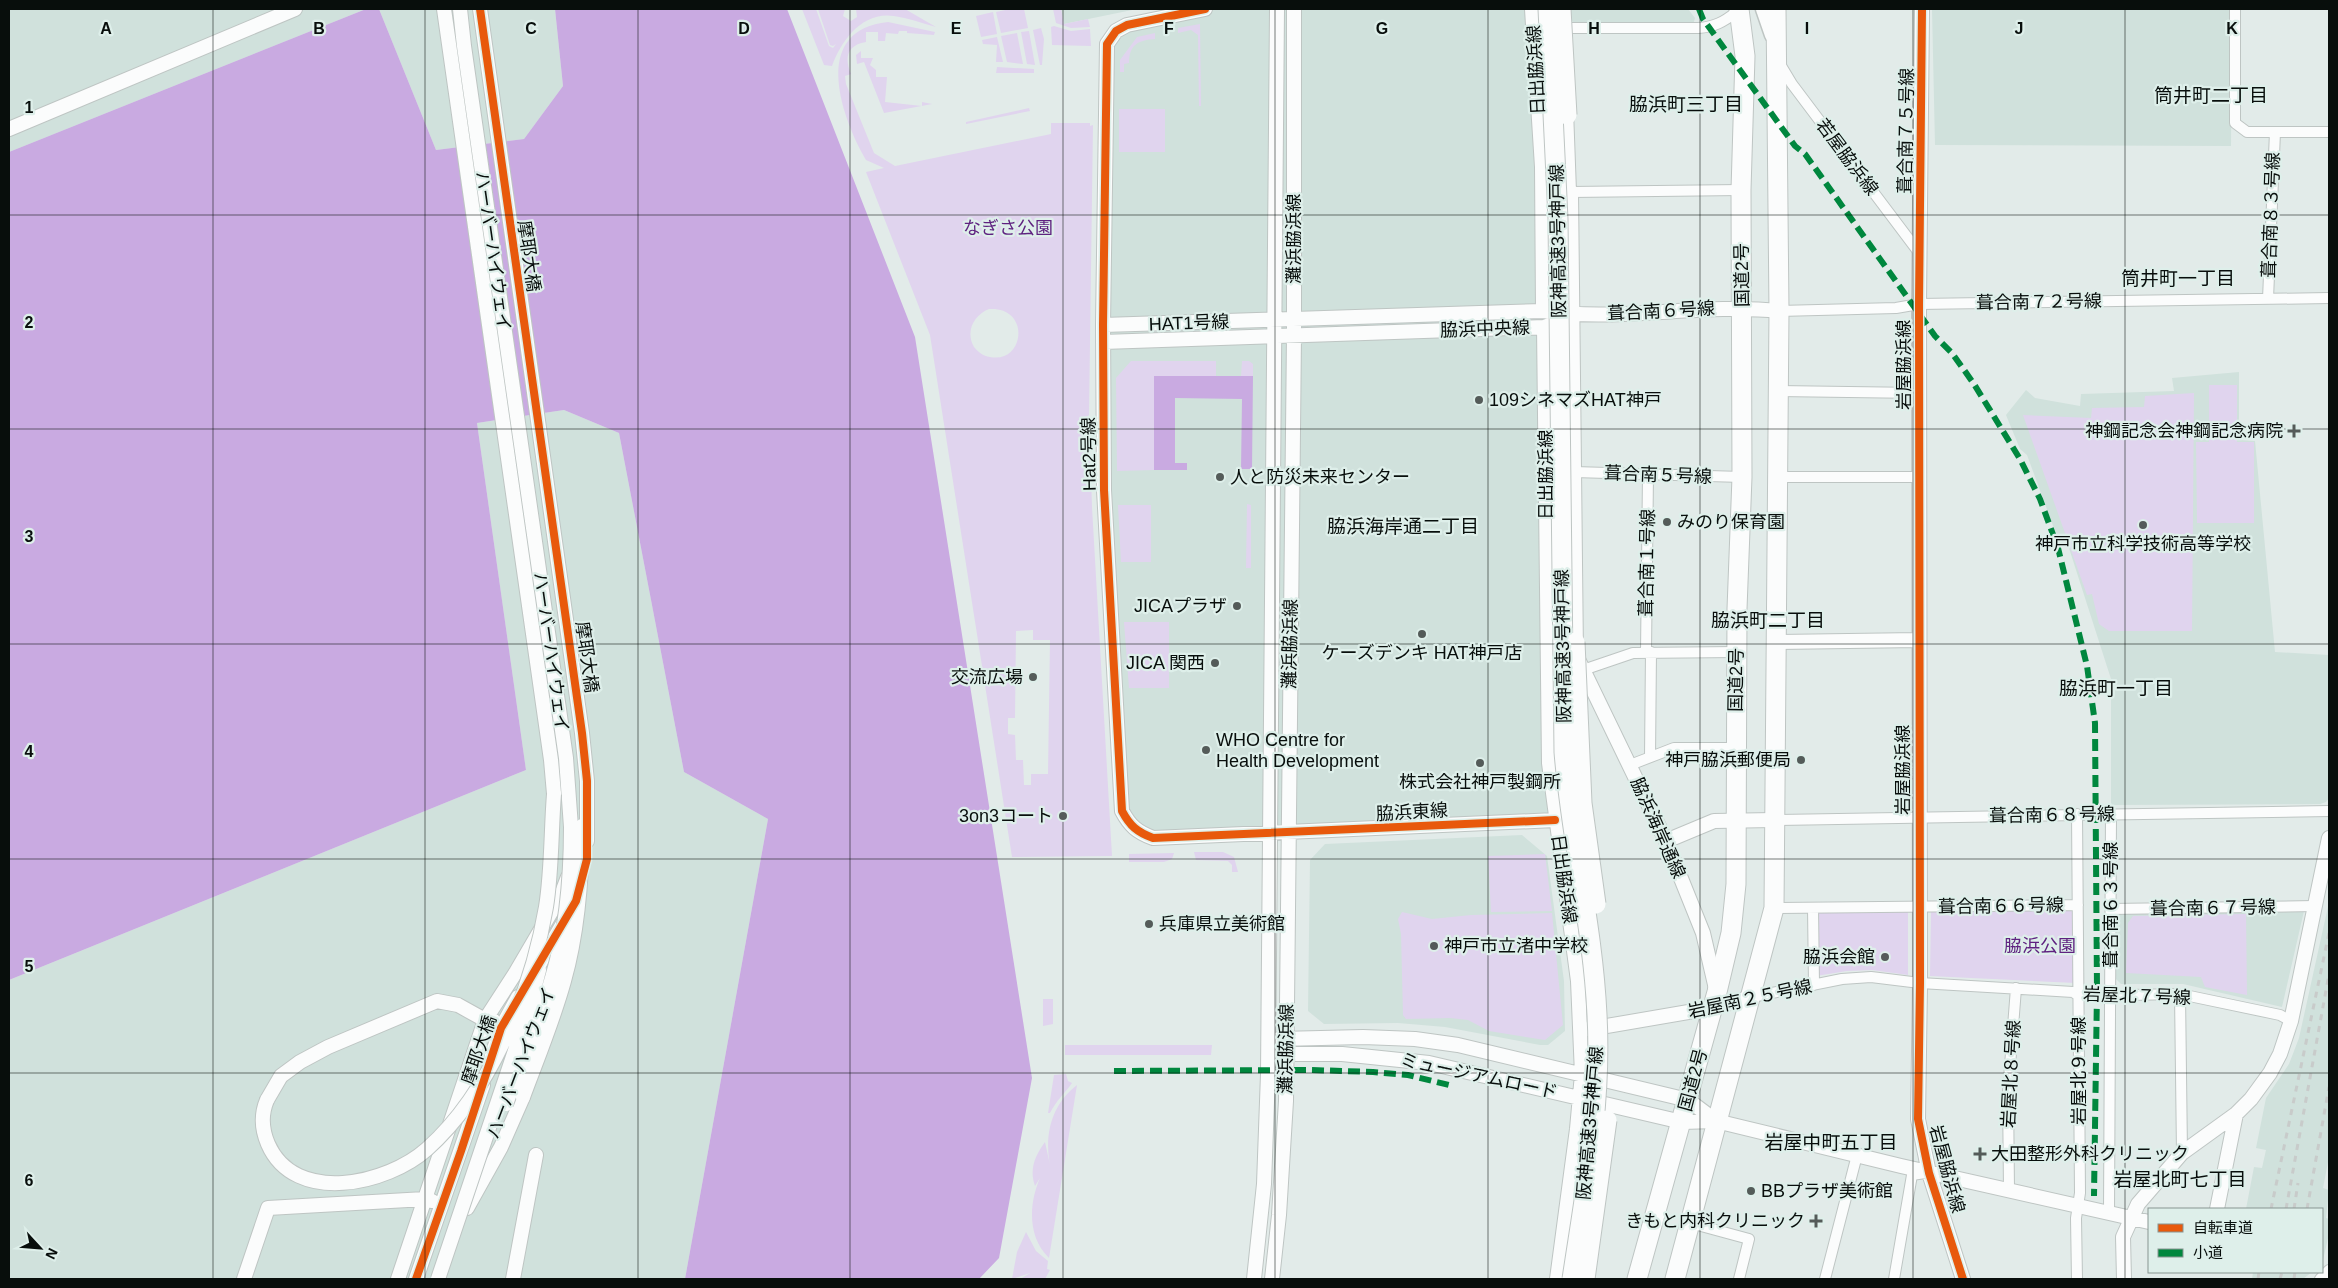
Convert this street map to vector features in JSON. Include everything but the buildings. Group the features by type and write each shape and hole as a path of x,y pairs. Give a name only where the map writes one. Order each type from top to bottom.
{"highway":[{"name":"阪神高速3号神戸線","path":"1548,9 1558,219 1564,752 1569,806 1592,955 1598,1034 1597,1092 1593,1135 1572,1279"},
{"name":"阪神高速3号神戸線","path":"1561,9 1566,73 1572,250 1573,523 1578,751 1582,803 1607,987 1610,1050 1606,1135 1585,1279"},
{"name":"国道2号","path":"1675,1279 1716,1121 1752,997 1774,908 1779,311 1776,9"},
{"name":"国道2号","path":"1637,1279 1688,1100 1731,933 1736,884 1734,820 1737,570 1742,477 1741,190 1745,56 1737,10"}],"main road":[{"path":"1764,9 1771,28 1777,58"}],"street":[{"path":"9,128 295,9"},
{"name":"ハーバーハイウェイ","path":"439,1279 528,1012 550,916 555,877 556,849 551,760 444,9"},
{"name":"ハーバーハイウェイ","path":"444,1279 493,1136 542,1012 565,923 571,860 569,790 460,9"},
{"name":"摩耶大橋","path":"416,1279 501,1028 508,1013 531,978 576,900 587,859 586,762 480,9"},
{"name":"Hat2号線","path":"1205,9 1128,25 1116,31 1107,44 1103,325 1104,490 1122,810 1128,823 1138,833 1153,838 1270,833"},
{"name":"灘浜脇浜線","path":"1254,1279 1267,1132 1277,9"},
{"name":"灘浜脇浜線","path":"1272,1279 1284,1149 1286,1054 1294,335 1294,9"},
{"name":"日出脇浜線","path":"1532,9 1542,167 1544,311"},
{"path":"1555,9 1564,183 1571,192 1741,190"},
{"name":"葺合南７５号線","path":"1920,254 1922,9"},
{"path":"2235,9 2235,123 2247,132 2329,132"},
{"path":"1555,28 1712,27 1724,22 1737,10"},
{"name":"若屋脇浜線","path":"1777,58 1792,84 1920,254"},
{"name":"葺合南８３号線","path":"2268,299 2275,132"},
{"name":"脇浜海岸通線","path":"1571,192 1574,316 1576,655 1666,841 1703,932 1714,1000"},
{"name":"岩屋脇浜線","path":"1920,254 1918,640 1920,983 1918,1119 1929,1173 1963,1279"},
{"name":"葺合南７２号線","path":"1779,311 1896,308 1919,304 2329,298"},
{"name":"葺合南６号線","path":"1574,316 1742,308 1779,311"},
{"name":"脇浜中央線","path":"1275,321 1544,311 1574,316"},
{"name":"脇浜中央線","path":"1275,336 1544,327 1574,316"},
{"name":"HAT1号線","path":"1103,325 1275,321"},
{"name":"日出脇浜線","path":"1544,327 1549,763 1576,972 1581,1030 1582,1074 1557,1279"},
{"name":"HAT1号線","path":"1103,342 1275,336"},
{"path":"1778,391 1919,393"},
{"name":"葺合南５号線","path":"1574,472 1742,477"},
{"name":"葺合南１号線","path":"1648,474 1650,757"},
{"path":"1777,477 1919,477"},
{"path":"439,1279 469,1203 498,1154 523,1097 564,982 574,932 581,875 582,818 576,756 541,580"},
{"path":"1777,642 1918,640"},
{"path":"1583,670 1633,653 1736,652"},
{"path":"1630,765 1674,748 1735,748"},
{"path":"508,1013 495,1020 485,1020 458,1005 437,1001 407,1012 328,1047 300,1062 281,1076 267,1100 263,1127 270,1148 284,1165 294,1172 316,1181 341,1184 370,1179 388,1173 426,1150 443,1133 464,1106 493,1060 517,1008 528,978 546,906 554,794"},
{"name":"葺合南６８号線","path":"1774,820 2329,811"},
{"name":"岩屋北９号線","path":"2077,814 2080,1193 2076,1218 2078,1279"},
{"name":"葺合南６３号線","path":"2109,1212 2111,814"},
{"name":"摩耶大橋","path":"398,1279 485,1020 516,972 561,895 578,851 588,816"},
{"name":"脇浜東線","path":"1270,833 1556,820"},
{"path":"1666,841 1714,821 1774,820"},
{"path":"2124,1279 2123,1237 2138,1204 2182,1153 2236,1114 2258,1091 2280,1054 2291,1021 2329,838"},
{"name":"葺合南６６号線","path":"1774,908 2078,905"},
{"name":"葺合南６７号線","path":"2111,909 2315,906"},
{"path":"1813,908 1814,985"},
{"name":"岩屋南２５号線","path":"1581,1030 1714,1000 1752,997 1842,979 1871,977 1920,983"},
{"name":"岩屋北７号線","path":"1920,983 2073,992 2079,996 2180,994 2280,1015 2291,1021"},
{"name":"岩屋北８号線","path":"2009,1190 2008,1092 2016,988"},
{"path":"2180,994 2182,1153"},
{"name":"ミュージアムロード","path":"1268,1039 1363,1037 1415,1039 1458,1045 1688,1100 1716,1121"},
{"name":"ミュージアムロード","path":"1268,1054 1342,1054 1400,1059 1464,1070 1682,1122 1716,1121 1929,1173 2148,1222"},
{"path":"2217,1208 2236,1114"},
{"path":"513,1279 536,1155"},
{"path":"1825,1279 1857,1156"},
{"path":"1894,1279 1912,1175 1929,1173"},
{"path":"244,1279 268,1208 425,1199 442,1204"},
{"path":"1690,1224 1749,1239 1739,1279"},
{"path":"2320,1278 2329,1270"}],"shaded area":[{"path":"9,9 366,9 9,152"},
{"path":"366,9 379,9 436,150 524,139 563,86 555,9 787,9 915,337 1032,1078 999,1258 979,1279 685,1279 768,819 684,772 619,433 564,410 477,423 526,770 9,980 9,152"},
{"path":"379,9 555,9 563,86 524,139 436,150"},
{"path":"1061,9 1137,9 1064,24"},
{"path":"1205,9 1532,9 1542,167 1546,471 1555,820 1153,838 1129,823 1108,578 1106,80 1116,31"},
{"path":"1570,9 1688,9 1695,18 1693,25 1575,24 1570,19"},
{"path":"1932,9 2232,9 2231,146 1935,145"},
{"path":"2239,372 2239,440 2255,441 2275,652 2329,655 2329,798 2326,802 2320,804 2111,805 2111,679 2068,545 2059,542 2027,455 2020,449 2006,415 2026,390 2035,398 2080,406 2081,394 2174,391 2172,378"},
{"path":"1154,376 1253,376 1252,469 1241,469 1242,399 1175,398 1175,463 1187,463 1187,470 1154,470"},
{"path":"564,410 619,433 684,772 768,819 685,1279 9,1279 9,980 526,770 477,423"},
{"name":"神戸市立渚中学校","path":"1522,835 1547,856 1564,981 1565,1031 1548,1045 1445,1027 1398,1023 1324,1024 1308,1011 1310,860 1325,844"},
{"path":"2329,902 2329,1157 2323,1188 2329,1190 2326,1218 2329,1219 2329,1234 2323,1260 2323,1208 2246,1208 2254,1167 2262,1168 2266,1150 2256,1148 2266,1098 2289,1064 2299,1038"},
{"path":"2304,911 2282,1007 2183,984 2121,984 2115,978 2115,917 2120,912"},
{"path":"2253,1273 2311,1273 2303,1279 2252,1279"}],"green space":[{"path":"802,9 816,9 829,46 833,48 836,44 830,45 818,9 845,9 843,16 851,21 857,17 856,9 905,9 936,27 894,16 872,18 854,30 847,38 832,66 824,65"},
{"path":"1024,9 1028,28 1001,33 996,12"},
{"path":"1053,9 1061,9 1064,24 1088,19 1090,27 1071,28 1056,23"},
{"path":"993,12 997,34 981,37 976,16"},
{"name":"なぎさ公園","path":"888,22 935,32 934,35 907,33 907,31 899,31 898,34 886,33 885,41 878,41 878,32 866,32 866,42 855,46 849,53 848,63 851,74 845,76 846,84 874,153 895,166 1051,134 1051,123 1090,123 1090,126 1093,125 1089,416 1092,507 1112,856 1012,857 930,335 866,172 884,168 866,160 848,121 841,100 838,78 840,58 848,41 864,28","holes":["989,309 1003,310 1012,316 1017,325 1016,344 1011,352 1002,357 983,355 974,347 971,341 972,324 979,315","1033,630 1033,640 1050,640 1048,774 1031,774 1031,785 1024,785 1023,760 1016,760 1015,735 1008,734 1008,718 1015,718 1016,631"]},
{"path":"1200,24 1201,106 1199,106 1198,35 1191,30 1178,33 1178,28"},
{"path":"1054,26 1071,31 1090,29 1091,46 1052,45 1051,27"},
{"path":"1041,28 1044,39 1042,65 1040,65 1033,30"},
{"path":"1029,31 1035,65 1027,64 1021,32"},
{"path":"1017,33 1023,64 1007,62 1001,36"},
{"path":"1155,33 1155,39 1139,42 1133,48 1129,57 1129,63 1124,64 1124,72 1120,72 1120,60 1137,37"},
{"path":"997,37 1003,62 996,62 997,45 983,44 982,40"},
{"path":"861,51 861,58 873,58 870,65 876,70 876,77 887,77 885,102 922,106 884,113 864,62 857,64 856,55"},
{"path":"997,67 1034,69 1034,73 996,73"},
{"path":"922,102 932,104 922,106"},
{"path":"1029,108 1030,111 966,124 966,122"},
{"path":"1119,109 1165,109 1165,152 1119,152"},
{"path":"1131,361 1216,361 1216,376 1154,376 1154,470 1117,471 1116,378"},
{"path":"1242,361 1249,361 1253,364 1253,376 1241,376"},
{"path":"2209,385 2237,385 2237,442 2254,442 2254,523 2197,523 2196,442 2209,442"},
{"path":"2194,393 2192,631 2109,631 2099,624 2092,594 2087,595 2023,415 2091,418 2092,408 2144,407 2145,396"},
{"path":"1247,504 1251,505 1251,568 1246,568"},
{"path":"1118,505 1151,505 1151,562 1121,562"},
{"path":"1124,622 1169,622 1169,688 1129,688"},
{"path":"1194,852 1223,852 1234,857 1238,872 1232,872 1232,865 1228,861 1196,860"},
{"path":"1174,853 1172,859 1164,862 1129,862 1129,854"},
{"path":"1545,854 1552,911 1491,912 1488,856"},
{"name":"脇浜公園","path":"1931,911 2071,911 2075,913 2076,983 1930,976"},
{"path":"1402,912 1432,919 1471,915 1552,913 1563,1025 1545,1040 1489,1031 1468,1020 1450,1018 1406,1019 1403,1015 1401,934 1398,919"},
{"path":"1817,912 1908,912 1908,975 1872,970 1847,971 1816,976"},
{"path":"2246,914 2247,995 2205,987 2201,977 2126,973 2128,923 2133,916"},
{"path":"1043,999 1053,999 1053,1024 1043,1026"},
{"path":"1065,1045 1212,1045 1211,1055 1065,1055"},
{"path":"1066,1074 1068,1081 1072,1083 1050,1113 1048,1113 1054,1075"},
{"path":"1077,1085 1049,1258 1037,1240 1032,1220 1034,1198 1040,1178 1035,1186 1033,1168 1038,1152 1045,1142 1050,1165 1048,1142 1052,1120 1061,1101"},
{"path":"1026,1232 1036,1251 1048,1261 1047,1269 1050,1270 1045,1279 1020,1279 1030,1273 1012,1279 1017,1252"}],"railway":[{"path":"2271,1208 2329,933"},
{"path":"2286,1208 2329,974"},
{"path":"2307,1208 2329,1087"},
{"path":"2294,1208 2298,1183"},
{"path":"2258,1279 2259,1273"},
{"path":"2280,1279 2282,1273"},
{"path":"2294,1279 2295,1273"}],"marked path":[{"path":"1699,9 1703,19 1795,146 1805,154 1935,336 1952,353 1974,384 2020,459 2040,499 2058,548 2087,666 2095,723 2097,990 2094,1196"},
{"path":"1114,1071 1311,1070 1373,1072 1408,1075 1453,1086"}],"cycle path":[{"path":"416,1279 461,1151 501,1028 576,901 587,859 587,781 582,733 480,9"},
{"path":"1205,9 1127,25 1116,31 1107,44 1103,325 1104,490 1122,811 1134,828 1153,838 1555,820"},
{"path":"1922,9 1919,304 1920,983 1918,1119 1929,1173 1963,1279"}],"place":[{"name":"109シネマズHAT神戸","path":"1479,400"},
{"name":"神鋼記念会神鋼記念病院","path":"2294,431"},
{"name":"人と防災未来センター","path":"1220,477"},
{"name":"みのり保育園","path":"1667,522"},
{"name":"神戸市立科学技術高等学校","path":"2143,525"},
{"name":"JICAプラザ","path":"1237,606"},
{"name":"ケーズデンキ HAT神戸店","path":"1422,634"},
{"name":"JICA 関西","path":"1215,663"},
{"name":"交流広場","path":"1033,677"},
{"name":"WHO Centre for Health Development","path":"1206,750"},
{"name":"神戸脇浜郵便局","path":"1801,760"},
{"name":"株式会社神戸製鋼所","path":"1480,763"},
{"name":"3on3コート","path":"1063,816"},
{"name":"兵庫県立美術館","path":"1149,924"},
{"name":"神戸市立渚中学校","path":"1434,946"},
{"name":"脇浜会館","path":"1885,957"},
{"name":"大田整形外科クリニック","path":"1980,1154"},
{"name":"BBプラザ美術館","path":"1751,1191"},
{"name":"きもと内科クリニック","path":"1816,1221"}],"district":[{"name":"筒井町二丁目","path":"2211,95"},
{"name":"脇浜町三丁目","path":"1686,104"},
{"name":"筒井町一丁目","path":"2178,278"},
{"name":"脇浜海岸通二丁目","path":"1403,526"},
{"name":"脇浜町二丁目","path":"1768,620"},
{"name":"脇浜町一丁目","path":"2116,688"},
{"name":"岩屋中町五丁目","path":"1831,1142"},
{"name":"岩屋北町七丁目","path":"2180,1179"}]}
